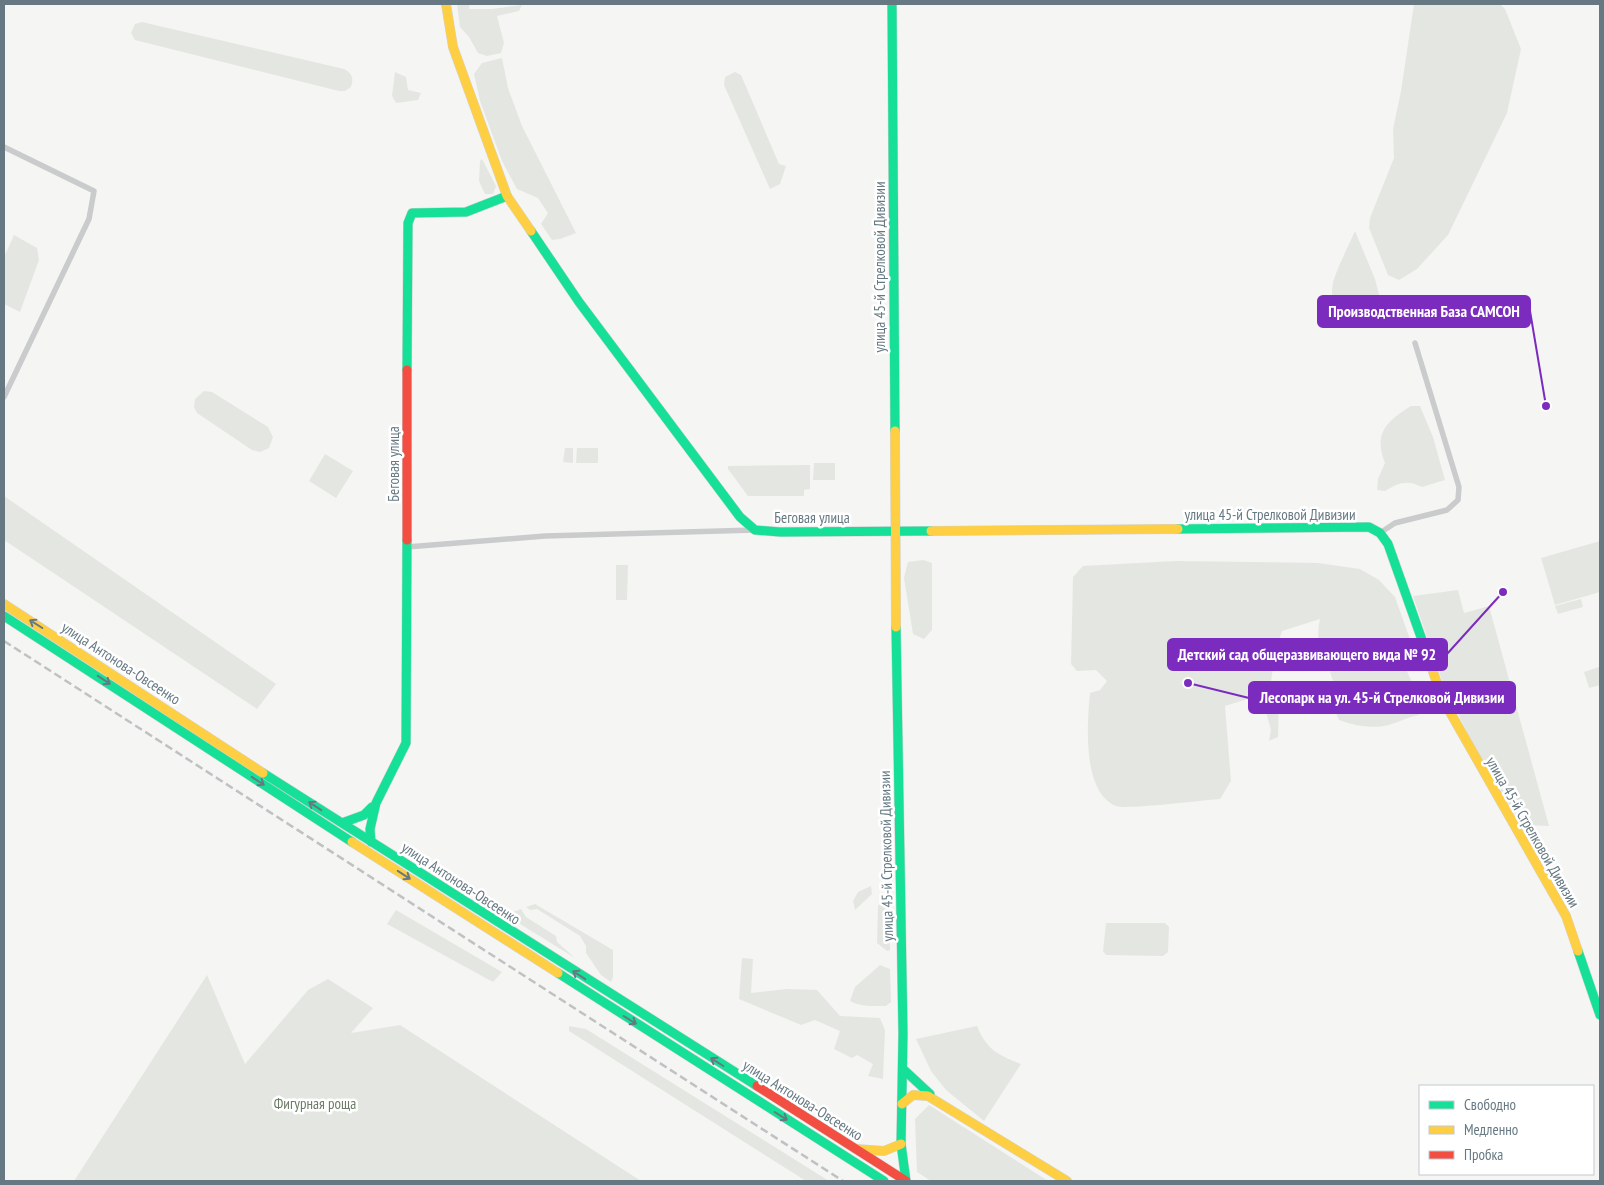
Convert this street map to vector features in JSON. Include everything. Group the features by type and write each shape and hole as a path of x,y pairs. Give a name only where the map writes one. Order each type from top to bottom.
{"main road":[{"name":"Беговая улица","path":"446,4 453,47 507,196 579,302 740,517 755,530 775,532 896,530"},
{"name":"улица 45-й Стрелковой Дивизии","path":"892,4 903,1069 902,1163 906,1181"},
{"name":"Беговая улица","path":"371,842 368,831 374,806 401,760 406,743 406,300 409,217 412,213 420,212 466,212 507,196"},
{"name":"улица 45-й Стрелковой Дивизии","path":"896,530 1370,527 1380,532 1388,544 1397,567 1425,654 1442,698 1566,916 1600,1015"},
{"name":"улица Антонова-Овсеенко","path":"4,604 371,842 906,1181"},
{"name":"улица Антонова-Овсеенко","path":"4,616 286,800 884,1181"},
{"name":"Беговая улица","path":"342,823 364,815 374,806"},
{"path":"903,1069 934,1098"},
{"path":"902,1104 908,1097 916,1093 923,1093 934,1098 1067,1181"},
{"path":"856,1149 884,1151 902,1144"}],"street":[{"path":"4,147 94,191 89,219 4,397"},
{"path":"1380,532 1395,523 1447,510 1458,500 1459,487 1415,343"},
{"path":"407,547 545,536 755,530"}],"green space":[{"path":"457,4 470,4 469,9 492,9 522,5 519,11 497,16 504,43 501,53 487,56 478,53 469,37 460,27"},
{"path":"1414,4 1500,4 1505,9 1521,49 1507,113 1448,235 1417,269 1399,280 1388,275 1369,228 1370,218 1394,158 1393,129 1401,91"},
{"path":"142,22 344,69 352,76 351,87 345,91 339,91 135,40 131,33 135,24"},
{"path":"502,58 508,88 522,126 576,233 560,239 552,240 541,224 548,213 538,198 517,189 502,161 480,101 474,74 482,63"},
{"path":"395,72 406,77 408,90 421,93 418,100 396,103 392,96"},
{"path":"735,72 741,75 779,164 786,166 780,184 770,189 724,85 725,77"},
{"path":"482,159 496,186 493,194 485,194 479,181 480,161"},
{"path":"1355,231 1375,279 1382,306 1365,316 1343,324 1335,311 1332,288 1337,271"},
{"path":"14,235 37,248 39,260 20,312 4,304 4,257"},
{"path":"204,391 212,392 268,427 273,437 269,448 260,452 252,450 197,413 194,407 195,399"},
{"path":"1411,406 1420,406 1433,437 1445,480 1422,487 1412,483 1403,483 1385,491 1377,490 1378,479 1385,463 1381,444 1384,429 1395,417"},
{"path":"565,448 573,448 573,463 563,462"},
{"path":"577,448 598,448 598,463 576,463"},
{"path":"325,454 353,471 336,498 309,481"},
{"path":"814,463 835,463 835,480 813,480"},
{"path":"810,465 810,489 804,490 804,496 748,496 728,469 728,466"},
{"path":"4,496 276,684 257,709 4,540"},
{"path":"1600,541 1600,592 1555,605 1541,558"},
{"path":"923,560 932,563 932,630 924,639 913,634 904,578 908,562"},
{"path":"1175,561 1318,563 1360,569 1379,580 1395,597 1416,656 1407,671 1421,698 1422,709 1419,715 1389,725 1376,727 1357,725 1339,720 1330,702 1335,687 1330,672 1341,664 1328,656 1321,646 1318,635 1320,619 1282,631 1275,652 1271,682 1279,698 1278,737 1269,741 1271,730 1261,695 1225,706 1231,781 1220,799 1148,806 1116,806 1105,798 1097,787 1089,756 1088,722 1090,693 1100,690 1107,681 1096,670 1077,671 1071,664 1073,577 1083,566"},
{"path":"616,565 628,565 627,600 616,600"},
{"path":"1458,590 1464,613 1489,606 1549,826 1522,825 1481,759 1444,687 1413,596"},
{"path":"1581,599 1583,607 1558,614 1555,606"},
{"path":"1599,667 1600,685 1589,688 1584,672"},
{"path":"871,886 872,894 855,910 853,901 858,892"},
{"path":"889,890 890,950 887,951 877,943 878,906"},
{"path":"535,904 613,950 613,977 611,982 601,975 586,953 586,946 580,936 537,909 530,910 526,907"},
{"path":"521,909 526,917 556,936 557,942 575,958 512,919 509,915 510,913"},
{"path":"396,910 502,972 493,982 387,924"},
{"path":"1106,923 1165,923 1169,927 1168,952 1163,956 1106,955 1103,951"},
{"path":"742,958 753,959 751,993 787,989 817,990 840,1016 880,1018 885,1030 883,1079 868,1076 873,1064 857,1055 852,1058 834,1049 840,1031 815,1020 801,1025 739,999"},
{"path":"880,965 890,969 891,1002 886,1006 872,1006 850,1001 855,987"},
{"name":"Фигурная роща","path":"207,975 245,1064 308,990 328,979 373,1008 351,1033 400,1025 641,1181 74,1181"},
{"path":"569,1026 586,1029 829,1181 806,1181 569,1031"},
{"path":"977,1026 989,1046 1006,1058 1021,1064 984,1121 946,1090 931,1071 916,1039"},
{"path":"929,1105 1048,1181 931,1181 917,1172 915,1119"}],"railway":[{"path":"4,641 843,1181"}],"traffic: fast":[{"path":"892,4 895,431"},
{"path":"407,370 408,223 412,213 466,212 507,196"},
{"path":"531,231 579,302 740,517 755,530 780,532 931,531"},
{"path":"1178,529 1369,527 1380,533 1388,544 1427,654"},
{"path":"371,842 370,829 376,803 406,743 407,540"},
{"path":"4,616 352,842"},
{"path":"896,627 903,1034 901,1144 906,1181"},
{"path":"263,773 757,1086"},
{"path":"342,823 364,815 372,807"},
{"path":"1578,951 1600,1015"},
{"path":"558,973 884,1181"},
{"path":"903,1069 930,1094"}],"traffic: slow":[{"path":"446,4 453,47 507,196 531,231"},
{"path":"895,431 896,627"},
{"path":"931,531 1178,529"},
{"path":"4,604 263,773"},
{"path":"1427,654 1442,698 1566,916 1578,951"},
{"path":"352,842 558,973"},
{"path":"902,1104 913,1095 928,1096 1067,1181"},
{"path":"856,1149 884,1151 901,1144"}],"traffic: jam":[{"path":"407,370 407,540"},
{"path":"757,1086 906,1181"}],"place":[{"name":"Производственная База САМСОН","path":"1546,406"},
{"name":"Детский сад общеразвивающего вида № 92","path":"1503,592"},
{"name":"Лесопарк на ул. 45-й Стрелковой Дивизии","path":"1188,683"}]}
